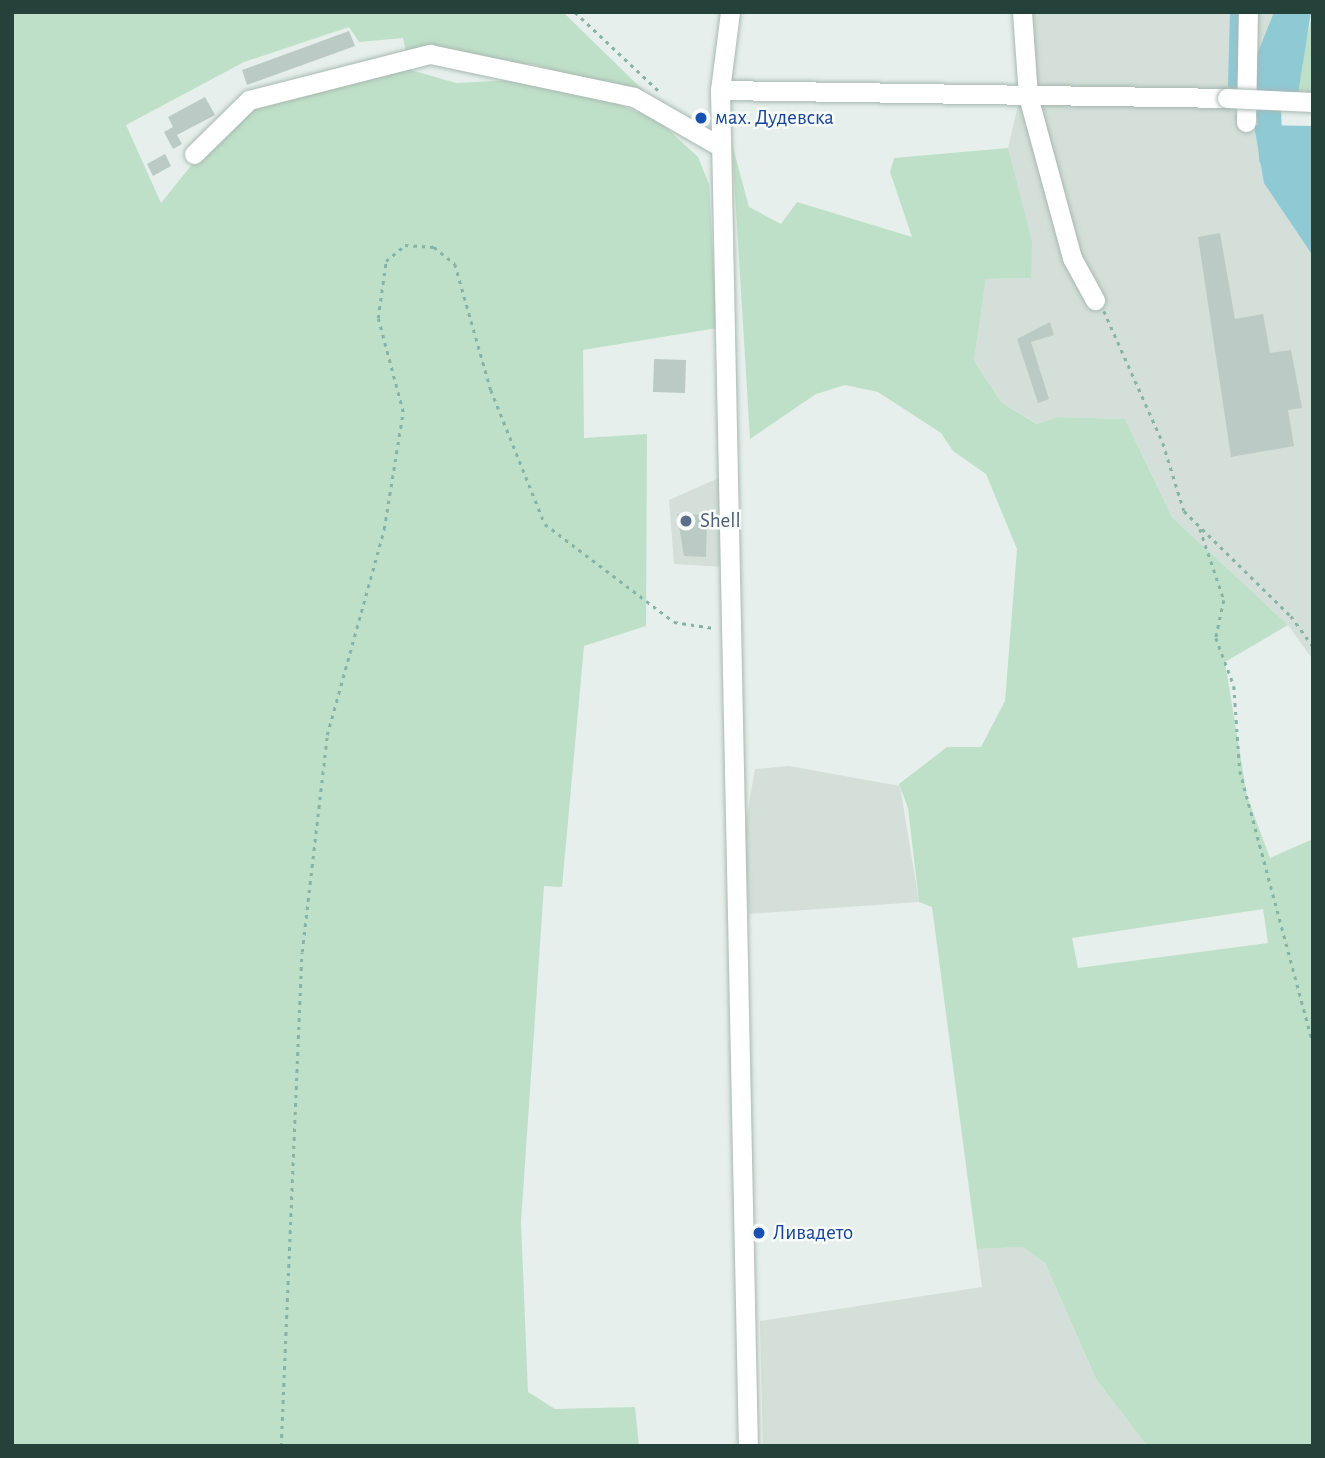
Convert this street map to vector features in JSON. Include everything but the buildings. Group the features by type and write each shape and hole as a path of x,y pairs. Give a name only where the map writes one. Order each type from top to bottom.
{"street":[{"path":"730,12 720,90 748,1446"},
{"path":"1022,12 1028,96 1072,258 1095,300"},
{"path":"1246,122 1248,12"},
{"path":"194,154 249,100 430,54 634,97 721,147"},
{"path":"720,90 1313,102"}],"path":[{"path":"575,12 658,90 674,120"},
{"path":"281,1446 302,952 327,735 384,529 403,412 378,318 386,261 405,245 434,247 455,264 491,390 545,524 674,622 731,631"},
{"path":"1095,300 1110,318 1163,443 1184,511 1291,616 1313,646"},
{"path":"1200,529 1224,600 1216,638 1234,686 1240,771 1313,1044"}],"shaded area":[{"path":"1022,12 1281,12 1254,125 1313,256 1313,660 1288,625 1172,517 1125,419 1057,417 1038,424 1001,402 974,361 986,279 1031,278 1008,148 1023,83"},
{"path":"721,477 725,567 674,564 669,500"},
{"path":"789,766 900,786 919,902 749,914 744,833 755,769"},
{"path":"1023,1247 1045,1263 1096,1379 1147,1446 763,1446 760,1321 982,1287 977,1249"}],"green space":[{"path":"12,12 563,12 653,100 532,64 465,69 406,52 403,38 359,42 349,27 244,62 126,125 161,203 227,121 272,89 390,64 456,83 536,79 576,87 659,121 698,157 709,184 717,328 583,350 584,438 647,434 646,626 584,646 562,887 544,886 521,1222 528,1392 555,1409 635,1407 639,1446 12,1446"},
{"path":"1313,12 1313,93 1298,94 1299,69"},
{"path":"732,144 749,207 781,224 797,202 912,237 890,172 894,158 1008,148 1032,242 1031,278 986,279 974,361 1001,402 1037,424 1057,417 1125,419 1172,517 1288,625 1225,662 1247,796 1270,858 1313,839 1313,1446 1147,1446 1096,1379 1045,1263 1023,1247 977,1249 932,907 919,902 908,808 899,784 947,747 981,747 1005,701 1017,549 986,474 953,451 941,433 878,392 845,385 816,394 750,439","holes":["1263,909 1268,943 1078,968 1072,938"]}],"water":[{"path":"1281,12 1311,12 1298,94 1257,91"},
{"path":"1254,125 1313,126 1313,256 1264,183"}],"waterway":[{"path":"1237,12 1235,84 1270,121"},
{"path":"1271,158 1267,62 1287,12"}],"place":[{"name":"мах. Дудевска","path":"701,118"},
{"name":"Shell","path":"686,521"},
{"name":"Ливадето","path":"759,1233"}]}
